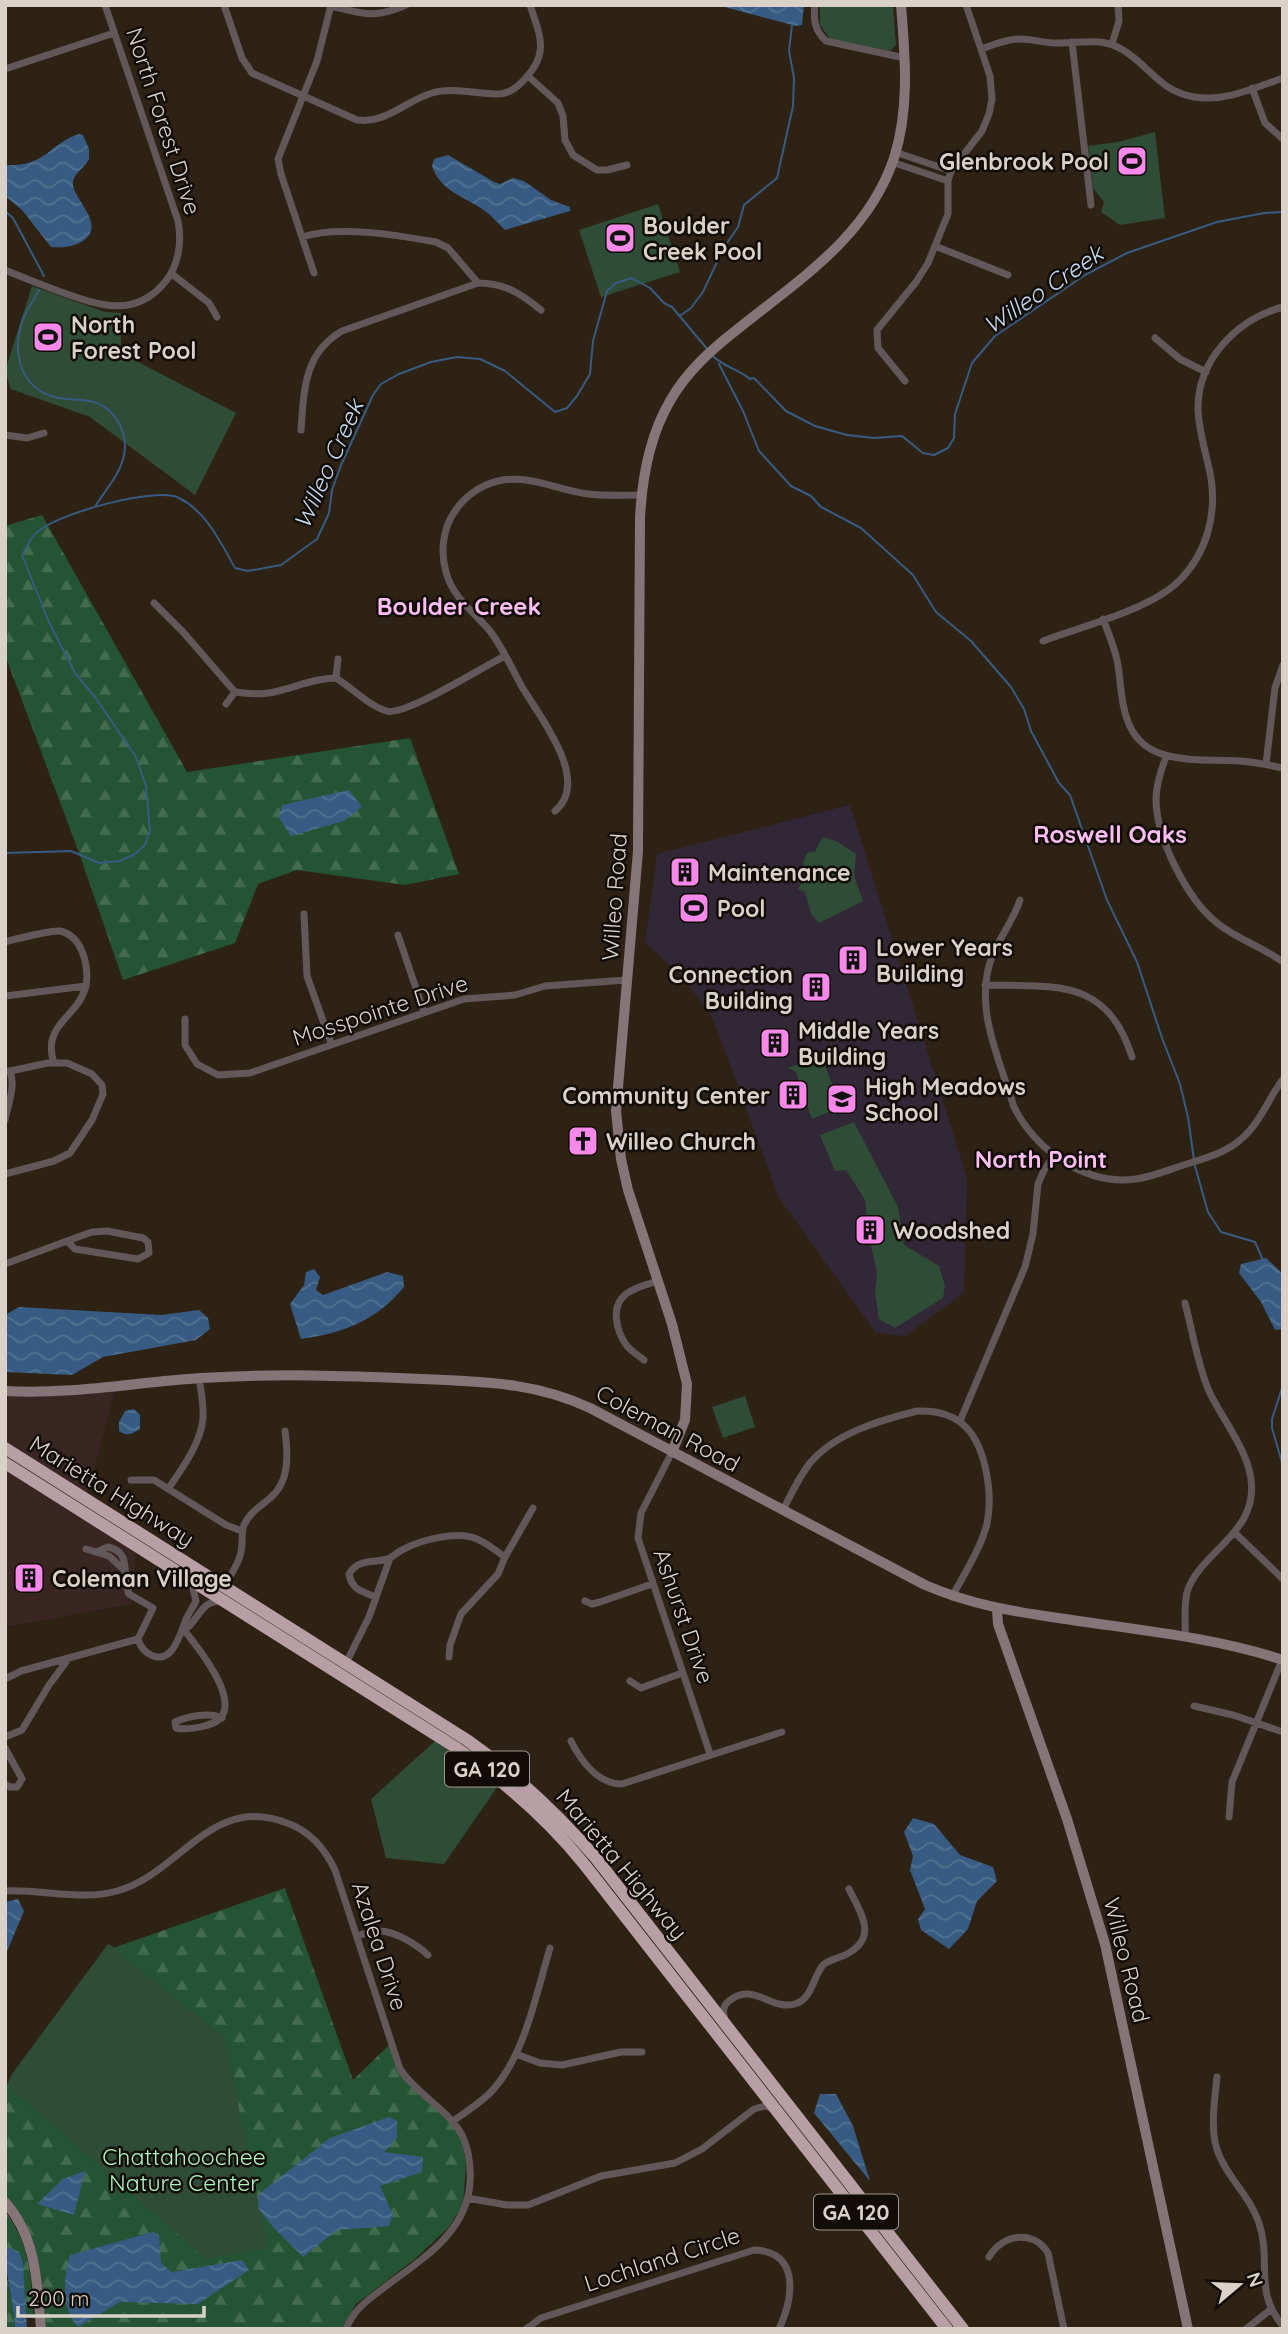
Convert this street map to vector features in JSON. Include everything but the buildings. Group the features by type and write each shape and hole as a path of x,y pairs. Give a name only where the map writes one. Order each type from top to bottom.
{"highway":[{"name":"Marietta Highway","path":"5,1448 467,1740 498,1762 542,1800 595,1857 963,2329"},
{"name":"Marietta Highway","path":"5,1463 456,1747 523,1798 584,1864 947,2329"}],"street":[{"name":"North Forest Drive","path":"105,5 177,221 179,250 172,274"},
{"path":"224,5 246,66 258,77 357,120 370,121 382,118 433,93 504,93 517,87 528,76 541,51 541,40 530,5"},
{"path":"314,273 278,159 317,61 331,6 365,15 377,15 406,5"},
{"path":"815,5 817,30 826,41 905,58"},
{"name":"Willeo Road","path":"671,1452 685,1420 688,1392 678,1345 631,1202 618,1140 616,1099 638,851 641,495 653,438 670,400 687,376 723,341 816,268 843,242 867,212 894,157 904,103 905,58 901,5"},
{"path":"905,381 878,348 877,330 916,282 935,246 949,208 948,181 951,171 982,131 989,114 992,88 965,5"},
{"path":"1112,44 1119,21 1118,5"},
{"path":"5,69 114,33"},
{"path":"981,49 1015,39 1056,43 1098,41 1112,44 1128,53 1158,82 1183,94 1210,98 1223,97 1283,78"},
{"path":"1073,42 1091,205"},
{"path":"528,76 558,103 563,116 565,141 573,155 591,168 603,171 628,165"},
{"path":"1252,88 1265,123 1283,139"},
{"path":"894,157 951,171"},
{"path":"894,157 948,181"},
{"path":"302,237 335,230 436,242 448,248 478,283"},
{"path":"935,246 1008,275"},
{"path":"5,270 92,303 109,306 129,305 145,299 172,274 209,303 217,317"},
{"path":"301,430 304,387 315,355 329,340 349,328 478,283 512,288 541,310"},
{"path":"1043,641 1146,603 1168,590 1189,569 1205,542 1211,522 1213,500 1199,413 1199,394 1206,372 1219,349 1238,329 1261,314 1283,307"},
{"path":"1155,338 1181,359 1206,372"},
{"path":"5,435 27,438 44,433"},
{"path":"555,811 563,803 566,792 560,752 550,728 524,690 491,632 456,594 446,572 444,537 460,505 482,487 512,479 529,480 590,494 641,495"},
{"path":"154,603 235,692 254,695 324,678 336,678 378,706 392,712 421,704 505,656"},
{"path":"1103,619 1117,660 1123,707 1128,723 1143,744 1166,757 1266,764 1283,768"},
{"path":"336,678 338,659"},
{"path":"1266,764 1275,688 1283,665"},
{"path":"226,704 235,692"},
{"path":"1166,757 1157,786 1157,812 1185,887 1217,923 1283,962"},
{"path":"1020,900 1016,914 993,954 985,985 988,1023 1014,1107 1029,1132 1055,1154 1086,1173 1123,1180 1150,1176 1205,1158 1234,1145 1250,1132 1283,1079"},
{"path":"304,914 307,976 331,1043"},
{"path":"5,942 59,931 72,939 83,953 88,971 86,986 80,1003 57,1027 53,1035 50,1044 54,1063"},
{"path":"398,935 424,1012"},
{"name":"Mosspointe Drive","path":"185,1019 185,1045 197,1064 218,1075 250,1073 464,999 515,995 545,986 626,980"},
{"path":"985,985 1059,987 1087,996 1103,1006 1116,1021 1132,1057"},
{"path":"5,996 86,986"},
{"path":"5,1120 13,1087 7,1071 54,1063 76,1065 92,1074 102,1085 101,1103 70,1153 54,1161 5,1174"},
{"path":"960,1421 1025,1267 1033,1234 1038,1184 1055,1154"},
{"path":"5,1264 67,1241 92,1232 107,1231 143,1238 150,1249 146,1256 138,1259 75,1249 67,1241"},
{"path":"644,1360 627,1346 616,1321 616,1310 627,1293 658,1281"},
{"path":"1185,1303 1208,1390 1241,1444 1252,1487 1245,1516 1200,1570 1188,1590 1185,1637"},
{"name":"Coleman Road","path":"5,1391 47,1391 199,1378 306,1374 523,1386 574,1401 951,1597 997,1609 1238,1647 1282,1660"},
{"path":"168,1489 183,1468 201,1424 203,1415 199,1378"},
{"path":"783,1510 809,1464 825,1448 844,1436 917,1411 940,1412 960,1421 973,1434 982,1450 989,1486 989,1506 982,1539 951,1597"},
{"path":"224,1586 241,1555 242,1531 250,1515 281,1485 286,1469 285,1432"},
{"name":"Ashurst Drive","path":"671,1452 643,1506 638,1529 639,1545 710,1754"},
{"path":"131,1480 154,1480 226,1525 242,1531"},
{"path":"449,1657 452,1638 461,1614 492,1582 533,1508"},
{"path":"1234,1532 1283,1579"},
{"path":"375,1597 351,1584 349,1574 354,1567 360,1563 390,1558 402,1549 440,1537 458,1535 476,1538 505,1557"},
{"path":"5,1679 21,1671 138,1639 153,1608 129,1594 125,1585 125,1559 116,1549 108,1547 96,1552 86,1549"},
{"path":"346,1663 361,1635 390,1558"},
{"path":"190,1580 196,1601 184,1623 184,1630 211,1665 226,1705 222,1718 207,1726 177,1730 175,1726 175,1723 184,1718 212,1715 222,1718"},
{"path":"584,1601 592,1604 600,1602 652,1584"},
{"path":"138,1639 145,1651 159,1657 172,1649 205,1605 214,1601 225,1602"},
{"name":"Willeo Road","path":"997,1609 998,1624 1067,1819 1105,1944 1188,2329"},
{"path":"5,1737 22,1730 69,1658"},
{"path":"1229,1816 1232,1782 1282,1660"},
{"path":"630,1681 641,1688 682,1673"},
{"path":"1194,1706 1283,1732"},
{"path":"571,1741 578,1756 604,1781 613,1784 631,1782 782,1732"},
{"path":"5,1748 23,1779 17,1787 5,1784"},
{"name":"Azalea Drive","path":"5,1891 92,1895 118,1891 144,1879 221,1823 242,1817 260,1816 294,1825 323,1849 335,1870 400,2069 411,2083 453,2121 463,2137 470,2180 467,2198 458,2221 445,2239 366,2301 351,2318 346,2329"},
{"path":"709,2004 726,2003 746,1993 758,1994 784,2004 795,2004 805,1998 823,1966 857,1948 864,1935 865,1922 849,1889"},
{"path":"356,1936 386,1931 415,1945 428,1955"},
{"path":"453,2121 491,2092 505,2075 516,2054 551,1948"},
{"path":"726,2003 723,2011 726,2026"},
{"path":"516,2054 540,2063 562,2065 621,2052 642,2052"},
{"path":"1217,2077 1213,2123 1215,2144 1224,2166 1249,2202 1259,2222 1264,2246 1265,2293 1270,2310 1283,2326"},
{"path":"467,2198 507,2205 528,2205 601,2176 675,2163 702,2150 754,2109 764,2106 776,2109"},
{"path":"5,2202 23,2226 32,2252 38,2284 41,2329"},
{"path":"989,2257 994,2248 1006,2239 1030,2237 1043,2245 1048,2253 1064,2329"},
{"name":"Lochland Circle","path":"526,2329 541,2318 754,2250 765,2251 777,2257 789,2274 790,2295 779,2329"},
{"path":"1246,2329 1270,2310"}],"shaded area":[{"name":"High Meadows School","path":"850,805 967,1178 964,1293 905,1336 876,1333 779,1198 713,1019 681,975 645,943 657,854"},
{"path":"117,1384 87,1494 138,1529 131,1604 5,1627 5,1389"}],"green space":[{"path":"820,5 893,5 896,45 890,51 830,39 820,25"},
{"path":"1155,132 1165,218 1120,225 1101,212 1104,202 1093,188 1088,146 1118,142"},
{"path":"658,204 680,272 601,297 579,230"},
{"path":"32,286 105,312 121,313 121,353 236,413 195,495 90,417 11,389 5,371"},
{"path":"42,515 187,772 410,738 459,874 405,885 297,870 258,884 235,943 123,980 5,655 5,526"},
{"path":"823,837 836,841 856,854 854,876 863,901 819,923 811,914 805,892 798,889 805,876 802,866 807,853 815,851"},
{"path":"821,1055 841,1107 812,1119 796,1072 788,1068"},
{"path":"854,1122 898,1207 904,1245 939,1266 945,1286 943,1298 895,1328 879,1319 875,1292 877,1273 865,1200 846,1170 835,1171 820,1135"},
{"path":"745,1396 755,1427 723,1438 712,1407"},
{"path":"435,1741 498,1786 444,1864 386,1858 371,1799"},
{"name":"Chattahoochee Nature Center","path":"285,1888 353,2080 389,2045 406,2079 443,2112 461,2137 466,2163 461,2208 448,2228 416,2258 356,2304 341,2329 46,2329 41,2276 33,2241 26,2225 5,2197 5,2083 206,2259 268,2248 224,2037 113,1948"},
{"name":"Chattahoochee Nature Center","path":"108,1944 443,2131 459,2188 52,2329 5,2089 12,2074"},
{"path":"5,2211 25,2250 34,2319 25,2313 24,2297 5,2249"},
{"path":"5,2268 13,2307 15,2329 5,2329"}],"water":[{"path":"717,5 804,5 802,25 796,26"},
{"path":"79,134 83,135 89,149 89,159 73,181 92,226 90,234 83,241 67,247 51,247 22,210 5,196 5,165 19,165 39,159 60,143"},
{"path":"448,155 494,182 500,184 513,178 524,181 551,200 570,207 570,211 505,230 485,211 441,182 432,166 434,159"},
{"path":"349,790 362,807 344,821 291,836 279,818 282,805"},
{"path":"1266,1258 1283,1274 1283,1329 1275,1330 1261,1302 1239,1273 1241,1264"},
{"path":"314,1269 320,1277 316,1290 323,1295 387,1272 403,1276 404,1287 382,1309 358,1324 301,1339 290,1304 304,1285 306,1272"},
{"path":"19,1307 161,1315 199,1310 208,1318 210,1329 196,1340 103,1357 72,1375 5,1372 5,1315"},
{"path":"134,1409 140,1415 140,1429 130,1434 122,1433 119,1431 119,1422 125,1411"},
{"path":"913,1818 934,1824 960,1855 993,1867 997,1881 977,1901 968,1929 949,1949 921,1930 918,1919 925,1909 910,1870 913,1856 904,1832"},
{"path":"18,1899 24,1911 5,1956 5,1902"},
{"path":"820,2094 836,2094 853,2126 870,2181 814,2113"},
{"path":"389,2117 397,2121 397,2138 384,2152 423,2157 422,2172 380,2186 393,2215 389,2226 337,2230 303,2257 258,2208 259,2194 330,2138"},
{"path":"85,2171 74,2215 37,2204 63,2179"},
{"path":"153,2232 159,2235 161,2263 171,2272 242,2260 249,2270 198,2304 120,2302 78,2327 72,2320 65,2293 70,2255"},
{"path":"11,2248 19,2252 23,2263 27,2329 15,2329 5,2259 5,2249"}],"waterway":[{"path":"681,315 691,308 703,292 723,249 738,227 744,205 777,178 793,106 794,78 789,51 792,25"},
{"path":"5,211 13,218 44,276"},
{"name":"Willeo Creek","path":"711,354 750,379 754,378 786,411 815,426 847,435 874,438 902,436 923,453 934,455 948,448 954,438 955,414 972,363 995,336 1085,275 1127,253 1217,222 1283,212"},
{"name":"Willeo Creek","path":"5,853 71,851 99,863 120,861 135,854 145,845 150,831 146,786 136,757 75,673 49,622 22,555 36,533 84,510 129,499 167,495 189,504 205,519 235,568 248,571 281,565 317,539 329,513 332,490 341,465 373,395 381,384 399,374 431,362 457,357 480,359 505,371 555,412 567,408 590,374 593,341 607,291 616,283 632,278 650,288 664,303 672,307 708,350"},
{"path":"39,290 20,330 18,353 25,374 31,383 51,396 89,401 102,406 115,417 123,433 125,450 121,465 96,505"},
{"path":"719,364 743,411 759,451 791,486 811,496 821,507 861,528 913,575 936,612 971,641 1011,687 1059,783 1070,795 1107,900 1137,962 1180,1084 1194,1160"},
{"path":"1195,1166 1208,1212 1221,1232 1255,1242 1263,1260"},
{"path":"1283,1385 1272,1419 1283,1466"}],"place":[{"name":"Glenbrook Pool","path":"1132,161"},
{"name":"Boulder Creek Pool","path":"620,238"},
{"name":"North Forest Pool","path":"48,337"},
{"name":"Maintenance","path":"685,872"},
{"name":"Pool","path":"694,908"},
{"name":"Lower Years Building","path":"853,960"},
{"name":"Connection Building","path":"816,987"},
{"name":"Middle Years Building","path":"775,1043"},
{"name":"Community Center","path":"793,1095"},
{"name":"High Meadows School","path":"842,1099"},
{"name":"Willeo Church","path":"583,1141"},
{"name":"Woodshed","path":"870,1230"},
{"name":"Coleman Village","path":"29,1578"}],"district":[{"name":"Boulder Creek","path":"459,606"},
{"name":"Roswell Oaks","path":"1110,834"},
{"name":"North Point","path":"1041,1159"}]}
